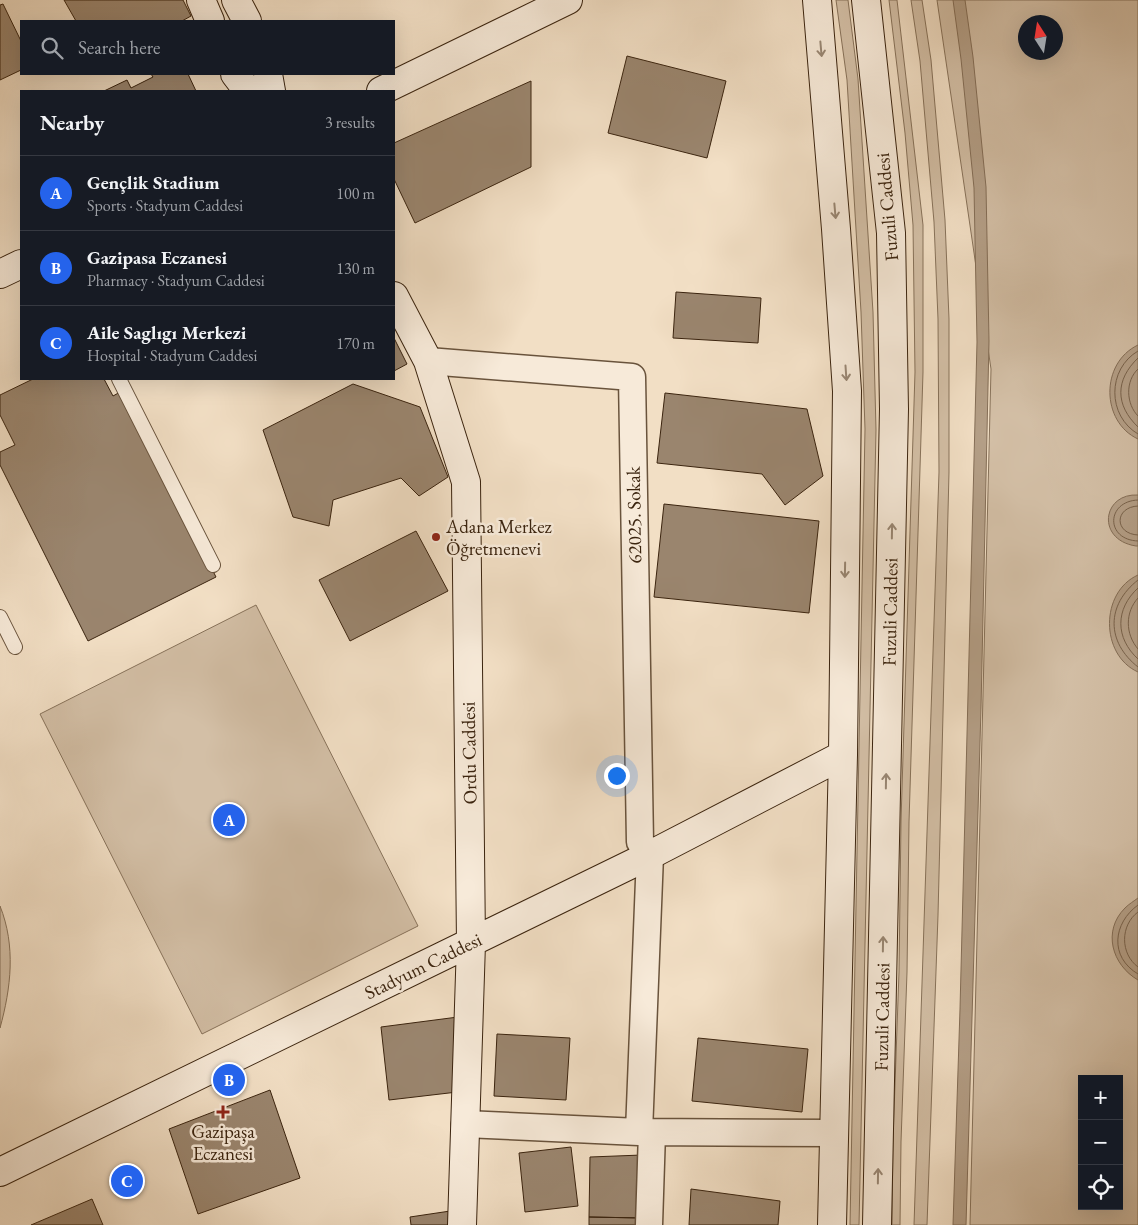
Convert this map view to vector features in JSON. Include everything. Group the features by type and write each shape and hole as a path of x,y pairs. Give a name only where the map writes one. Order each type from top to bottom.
{"main road":[{"path":"201,0 210,20"},
{"path":"236,0 246,20"},
{"path":"384,90 568,0"},
{"path":"817,0 836,219 847,391 843,754 832,1225"},
{"name":"Fuzuli Caddesi","path":"866,0 891,233 894,409 878,1225"},
{"path":"236,75 247,90"},
{"path":"268,75 271,90"},
{"path":"0,274 20,264"},
{"name":"Ordu Caddesi","path":"395,298 428,361 466,482 471,943 462,1225"},
{"name":"Stadyum Caddesi","path":"0,1172 650,855 843,754"}],"street":[{"name":"62025. Sokak","path":"428,361 632,377 640,842 650,855"},
{"path":"650,855 646,1132 650,1225"},
{"path":"465,1124 646,1132 834,1133"}],"lane":[{"path":"120,380 213,565"},
{"path":"0,617 14,647"}],"shaded area":[{"path":"836,0 848,0 858,79 873,312 876,430 859,1225 850,1225 865,429 861,312 847,80"},
{"path":"889,0 897,0 923,225 923,372 909,822 900,1225 892,1225 893,1141 915,372 913,225 905,133"},
{"path":"911,0 922,0 931,60 945,220 949,319 949,472 938,915 927,1225 914,1225 939,472 938,319 934,222 920,61"},
{"path":"937,0 1138,0 1138,1225 970,1225 991,369"},
{"path":"256,605 418,926 202,1034 40,714"},
{"path":"0,906 8,936 10,967 7,998 0,1028"}],"water":[{"path":"953,0 965,0 973,57 986,187 989,341 981,708 966,1225 953,1225 977,342 974,188"},
{"path":"1138,345 1138,439 1126,431 1117,420 1112,407 1110,392 1112,378 1117,365 1126,354"},
{"path":"1138,495 1138,546 1136,546 1123,542 1114,535 1108,518 1111,509 1117,501 1126,496"},
{"path":"1138,575 1138,672 1126,664 1117,652 1111,638 1110,624 1111,609 1117,595 1126,583"},
{"path":"1138,898 1138,980 1129,974 1116,957 1112,937 1118,917 1125,908"}],"building":[{"path":"64,0 183,0 191,16 184,20 75,20"},
{"path":"3,4 20,39 20,70 0,80 0,5"},
{"path":"627,56 726,81 707,158 608,133"},
{"path":"152,75 188,75 196,90 106,90 127,80 131,88 153,77"},
{"path":"531,81 531,167 415,223 395,181 395,143"},
{"path":"676,292 761,298 758,343 673,338"},
{"path":"395,340 407,364 395,370"},
{"path":"31,380 105,380 113,396 122,391 216,577 88,641 0,465 0,452 15,445 0,415 0,395"},
{"path":"353,384 420,407 448,477 419,496 401,478 333,500 329,526 293,517 263,430"},
{"path":"665,393 807,409 823,476 785,505 762,474 657,463"},
{"path":"664,504 819,521 809,613 654,597"},
{"path":"416,531 448,591 350,641 319,580"},
{"path":"458,1017 466,1091 389,1100 381,1027"},
{"path":"497,1034 570,1038 566,1100 494,1096"},
{"path":"698,1038 808,1049 802,1112 692,1101"},
{"path":"270,1090 300,1178 198,1214 169,1129"},
{"path":"571,1147 578,1206 525,1212 519,1153"},
{"path":"642,1155 642,1218 589,1217 590,1157"},
{"path":"691,1189 780,1201 778,1225 689,1225"},
{"path":"92,1199 103,1225 31,1225"},
{"path":"457,1210 459,1225 411,1225 410,1217"},
{"path":"589,1217 642,1218 642,1225 589,1225"}],"place":[{"name":"Adana Merkez Öğretmenevi","path":"436,537"},
{"name":"Gençlik Stadium","path":"229,820"},
{"name":"Gazipasa Eczanesi","path":"229,1080"},
{"name":"Gazipaşa Eczanesi","path":"223,1112"},
{"name":"Aile Saglıgı Merkezi","path":"127,1181"}]}
